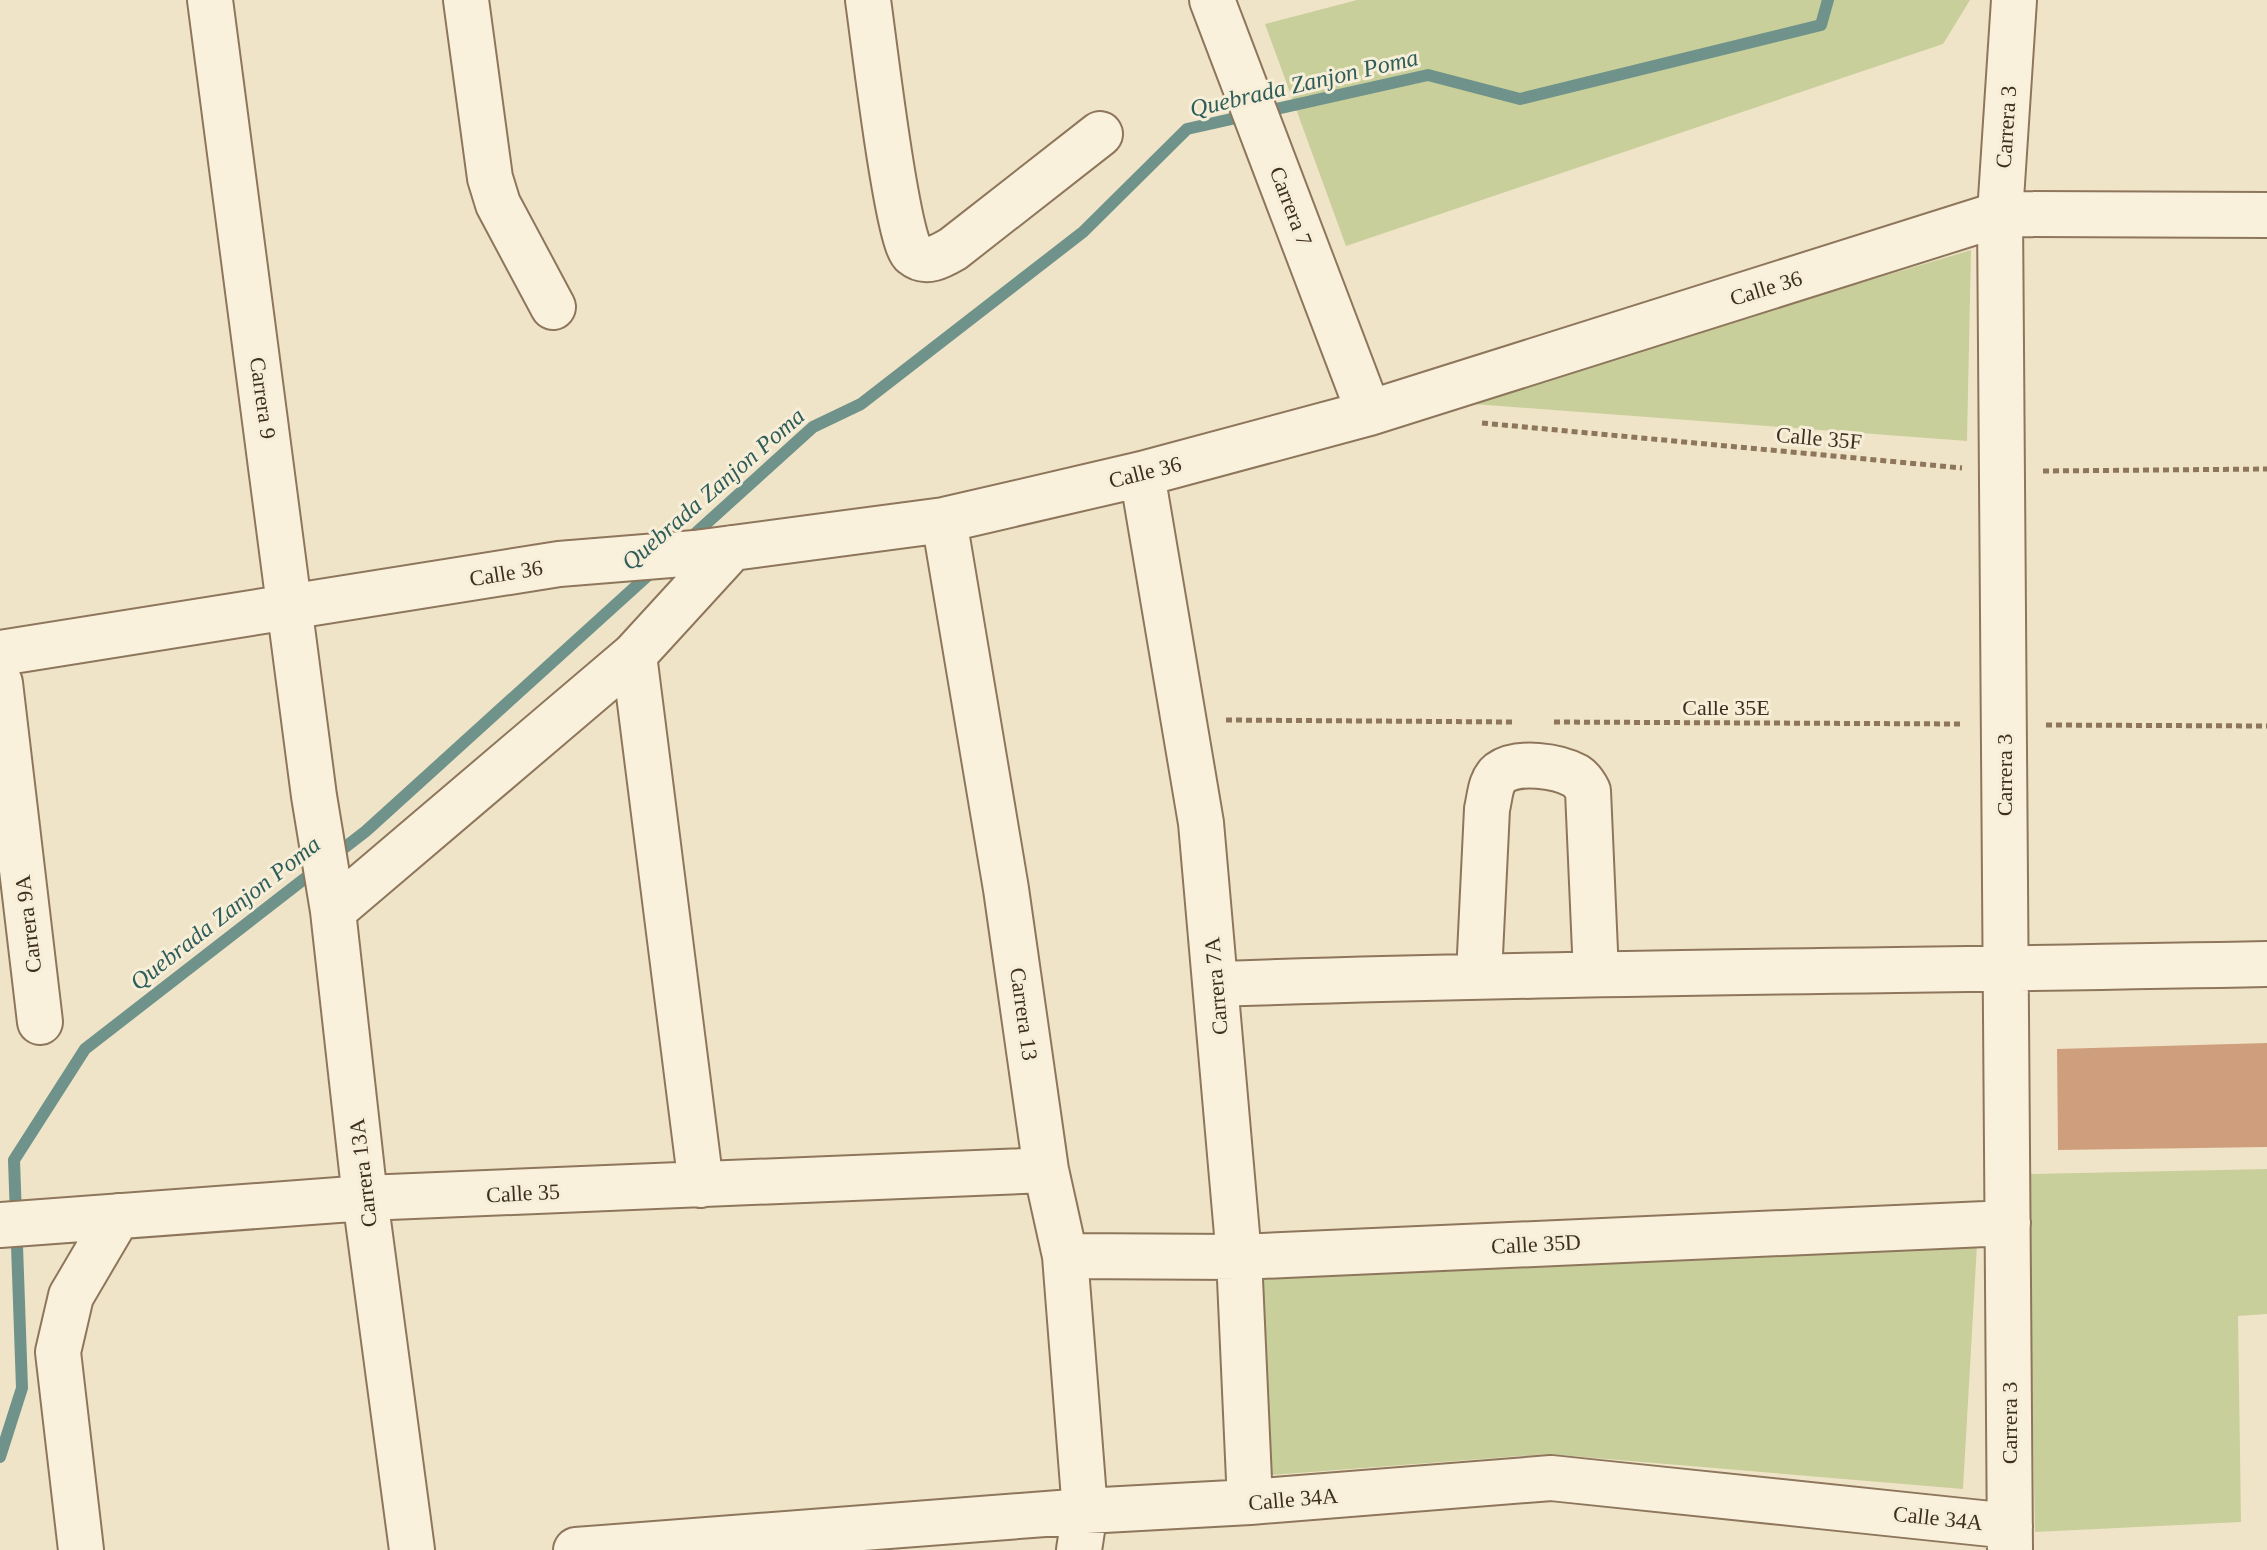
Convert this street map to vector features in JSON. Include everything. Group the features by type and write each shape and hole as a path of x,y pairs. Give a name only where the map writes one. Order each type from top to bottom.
{"street":[{"name":"Carrera 9","path":"210,0 314,796"},
{"path":"466,0 490,178 498,204 553,307"},
{"path":"868,0 897,201 905,241 912,254 924,259 936,258 953,249 1100,134"},
{"name":"Carrera 7","path":"1212,0 1369,413"},
{"name":"Carrera 3","path":"2010,1538 2000,214 2014,0"},
{"name":"Calle 36","path":"0,653 559,564 714,550 944,520 1142,474 1369,413 2000,214 2267,215"},
{"name":"Carrera 7A","path":"1142,474 1201,823 1239,1257 1250,1502"},
{"name":"Carrera 13","path":"944,520 1006,889 1046,1170 1065,1256 1082,1530"},
{"path":"331,896 634,655 714,550"},
{"path":"634,655 701,1185"},
{"name":"Carrera 9A","path":"0,683 40,1022"},
{"path":"1479,975 1487,809 1493,782 1498,775 1512,768 1525,767 1556,769 1571,774 1580,778 1588,791 1596,974"},
{"name":"Carrera 13A","path":"314,796 331,896 365,1198 412,1550"},
{"path":"1217,984 1479,975 1631,976 2267,964"},
{"name":"Calle 35","path":"0,1225 365,1198 1046,1170"},
{"path":"81,1550 58,1352 71,1296 118,1216"},
{"name":"Calle 35D","path":"1065,1256 1239,1257 2008,1223"},
{"name":"Calle 34A","path":"576,1550 1082,1530 1250,1502 1551,1478 2010,1538"}],"path":[{"name":"Calle 35F","path":"1480,423 2003,472 2267,469"},
{"path":"1185,720 1515,722"},
{"name":"Calle 35E","path":"1546,722 2267,726"}],"green space":[{"path":"1357,0 1970,0 1943,44 1346,246 1265,24"},
{"path":"1971,250 1967,441 1460,403"},
{"path":"2267,1169 2267,1314 2238,1316 2241,1522 2035,1532 2028,1174"},
{"path":"1977,1245 1963,1489 1547,1454 1272,1475 1261,1278"}],"building":[{"path":"2267,1043 2267,1147 2058,1150 2057,1049"}],"waterway":[{"name":"Quebrada Zanjon Poma","path":"687,541 813,427 861,404 1083,232 1187,129 1428,75 1520,99 1821,25 1828,0"},
{"name":"Quebrada Zanjon Poma","path":"335,855 366,831 655,569"},
{"name":"Quebrada Zanjon Poma","path":"0,1457 22,1388 14,1160 85,1049 317,869"}]}
